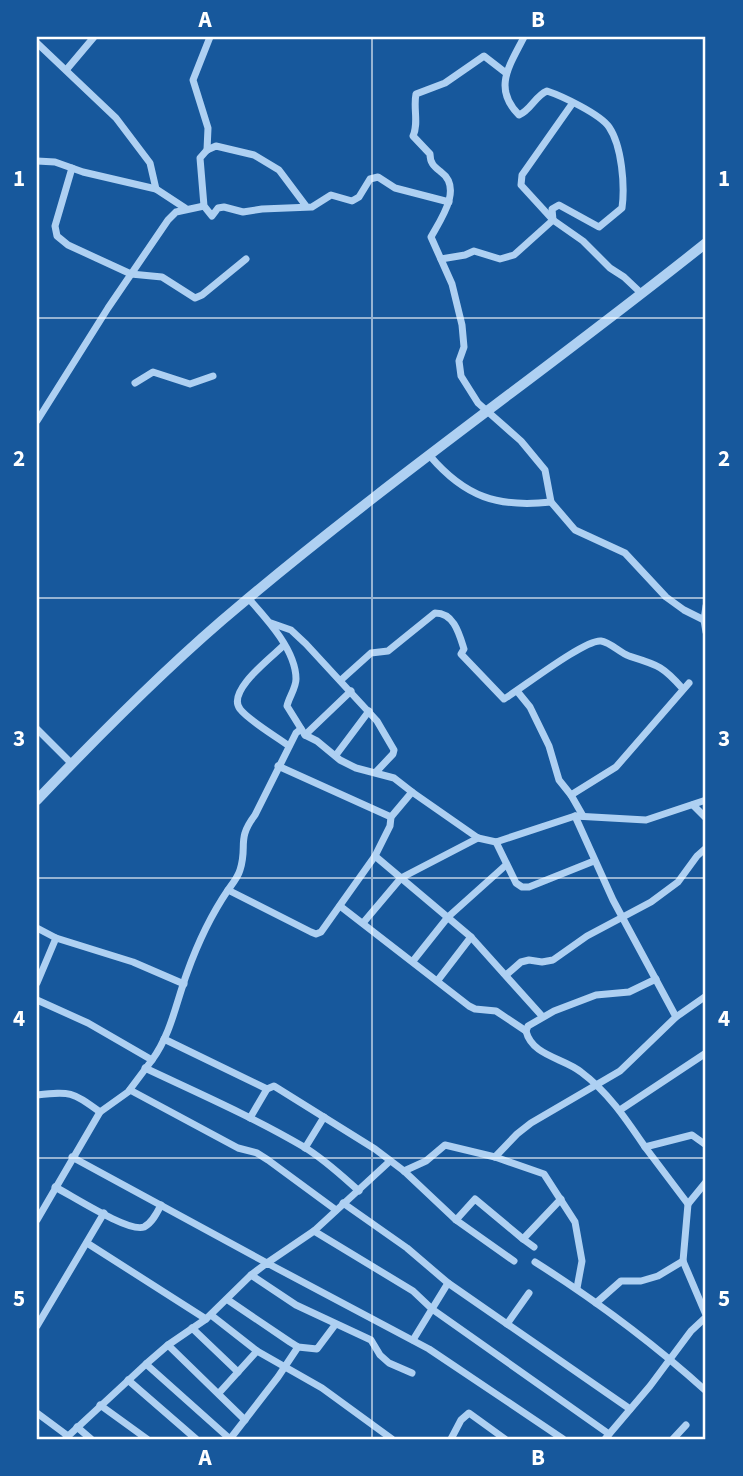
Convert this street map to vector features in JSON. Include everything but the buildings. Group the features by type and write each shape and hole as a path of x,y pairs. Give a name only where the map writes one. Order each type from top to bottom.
{"street":[{"path":"67,69 94,37"},
{"path":"207,150 208,128 194,80 210,37"},
{"path":"524,37 506,73 506,98 519,115 525,112 539,94 547,91 584,108 609,127 615,141 625,188 622,208 599,227 559,205 552,209 553,220"},
{"path":"37,43 116,118 150,163 156,189"},
{"path":"506,73 484,57 444,83 416,94 414,104 416,129 413,136 430,154 435,168 448,178 451,190 449,202 431,236 452,284 462,325 464,347 459,361 461,376 487,413 521,441 545,470 551,502 575,530 625,553 666,597 704,620"},
{"path":"572,104 520,181 525,191 535,198 553,220 583,241 642,294"},
{"path":"306,206 286,177 271,164 254,155 216,146 207,150 200,158 204,206 212,216 218,208 243,212 306,206 319,204 331,195 352,201 359,197 370,178 378,177 396,188 449,202"},
{"path":"37,161 55,162 156,189 185,208"},
{"path":"72,168 55,226 57,236 68,245 131,274 162,277 195,298 246,259"},
{"path":"37,421 168,220 185,208 204,206"},
{"path":"441,259 474,251 500,259 514,255 553,220"},
{"path":"39,793 248,598 706,243"},
{"path":"135,383 153,372 190,384 213,376"},
{"path":"430,456 455,481 487,500 532,504 551,502"},
{"path":"248,598 271,623 284,645 296,679 286,706 303,732 356,768 394,778 478,838 496,842 579,816 646,820 706,800"},
{"path":"706,606 706,632"},
{"path":"341,680 371,653 388,651 435,613 444,613 451,619 459,634 464,649 461,654 504,699 577,650 600,641 622,653 664,668 683,689"},
{"path":"271,623 290,630 341,680 377,721 394,750 376,772"},
{"path":"284,645 242,687 237,697 240,709 289,746"},
{"path":"571,795 616,767 689,682"},
{"path":"37,1220 100,1112 130,1090 164,1040 209,924 240,869 243,833 255,815 296,733 303,732 351,691"},
{"path":"517,691 530,706 548,746 555,772 571,795 594,861 677,1017"},
{"path":"336,755 369,712"},
{"path":"37,729 72,764"},
{"path":"278,766 391,817"},
{"path":"228,890 316,934 321,932 375,856 390,826 391,817 412,792"},
{"path":"693,805 706,818"},
{"path":"363,923 401,878 478,838"},
{"path":"496,842 516,883 522,887 529,887 594,861"},
{"path":"506,975 521,962 554,961 586,936 651,902 678,883 706,848"},
{"path":"375,856 471,937 542,1016"},
{"path":"413,961 448,917 506,864"},
{"path":"340,906 469,1006 496,1011 526,1031"},
{"path":"37,928 56,938 133,962 184,984"},
{"path":"438,980 471,937"},
{"path":"37,983 56,938"},
{"path":"656,979 629,992 596,995 542,1016 528,1026 526,1031 527,1037 540,1051 581,1071 620,1110 688,1203"},
{"path":"495,1157 531,1123 620,1071 677,1017 706,996"},
{"path":"37,1000 88,1023 152,1060"},
{"path":"164,1040 267,1089"},
{"path":"620,1110 706,1053"},
{"path":"145,1068 250,1118 305,1148 359,1191"},
{"path":"250,1118 267,1089 274,1086 404,1171 457,1220 514,1261"},
{"path":"130,1090 238,1148 257,1153 335,1210"},
{"path":"37,1095 70,1093 100,1112"},
{"path":"305,1148 324,1117"},
{"path":"645,1147 692,1135 706,1145"},
{"path":"404,1171 426,1161 445,1145 495,1157 544,1174 578,1231 582,1261 577,1288"},
{"path":"72,1157 183,1219 413,1340 480,1381 562,1439"},
{"path":"37,1413 66,1438 146,1364 209,1317 229,1300 251,1275 314,1231 390,1161"},
{"path":"314,1231 413,1291 432,1309 607,1437 691,1331 706,1316 683,1261 688,1203 706,1182"},
{"path":"55,1187 129,1227 144,1227 161,1205"},
{"path":"457,1220 475,1199 534,1247"},
{"path":"523,1239 561,1199"},
{"path":"343,1203 407,1248 448,1283 630,1409"},
{"path":"37,1326 104,1213"},
{"path":"86,1243 209,1317 257,1351 322,1388 392,1439"},
{"path":"596,1303 621,1281 641,1281 658,1276 683,1261"},
{"path":"535,1262 577,1288 670,1359 706,1391"},
{"path":"251,1275 296,1305 371,1340 380,1355 389,1363 412,1373"},
{"path":"413,1340 448,1283"},
{"path":"507,1324 529,1293"},
{"path":"229,1300 298,1347 317,1349 335,1325"},
{"path":"192,1328 239,1372"},
{"path":"169,1345 245,1420"},
{"path":"146,1364 232,1438 298,1347"},
{"path":"219,1393 257,1351"},
{"path":"128,1380 196,1439"},
{"path":"100,1405 147,1439"},
{"path":"451,1439 461,1420 469,1413 505,1439"},
{"path":"673,1439 686,1425"},
{"path":"77,1427 92,1439"}]}
